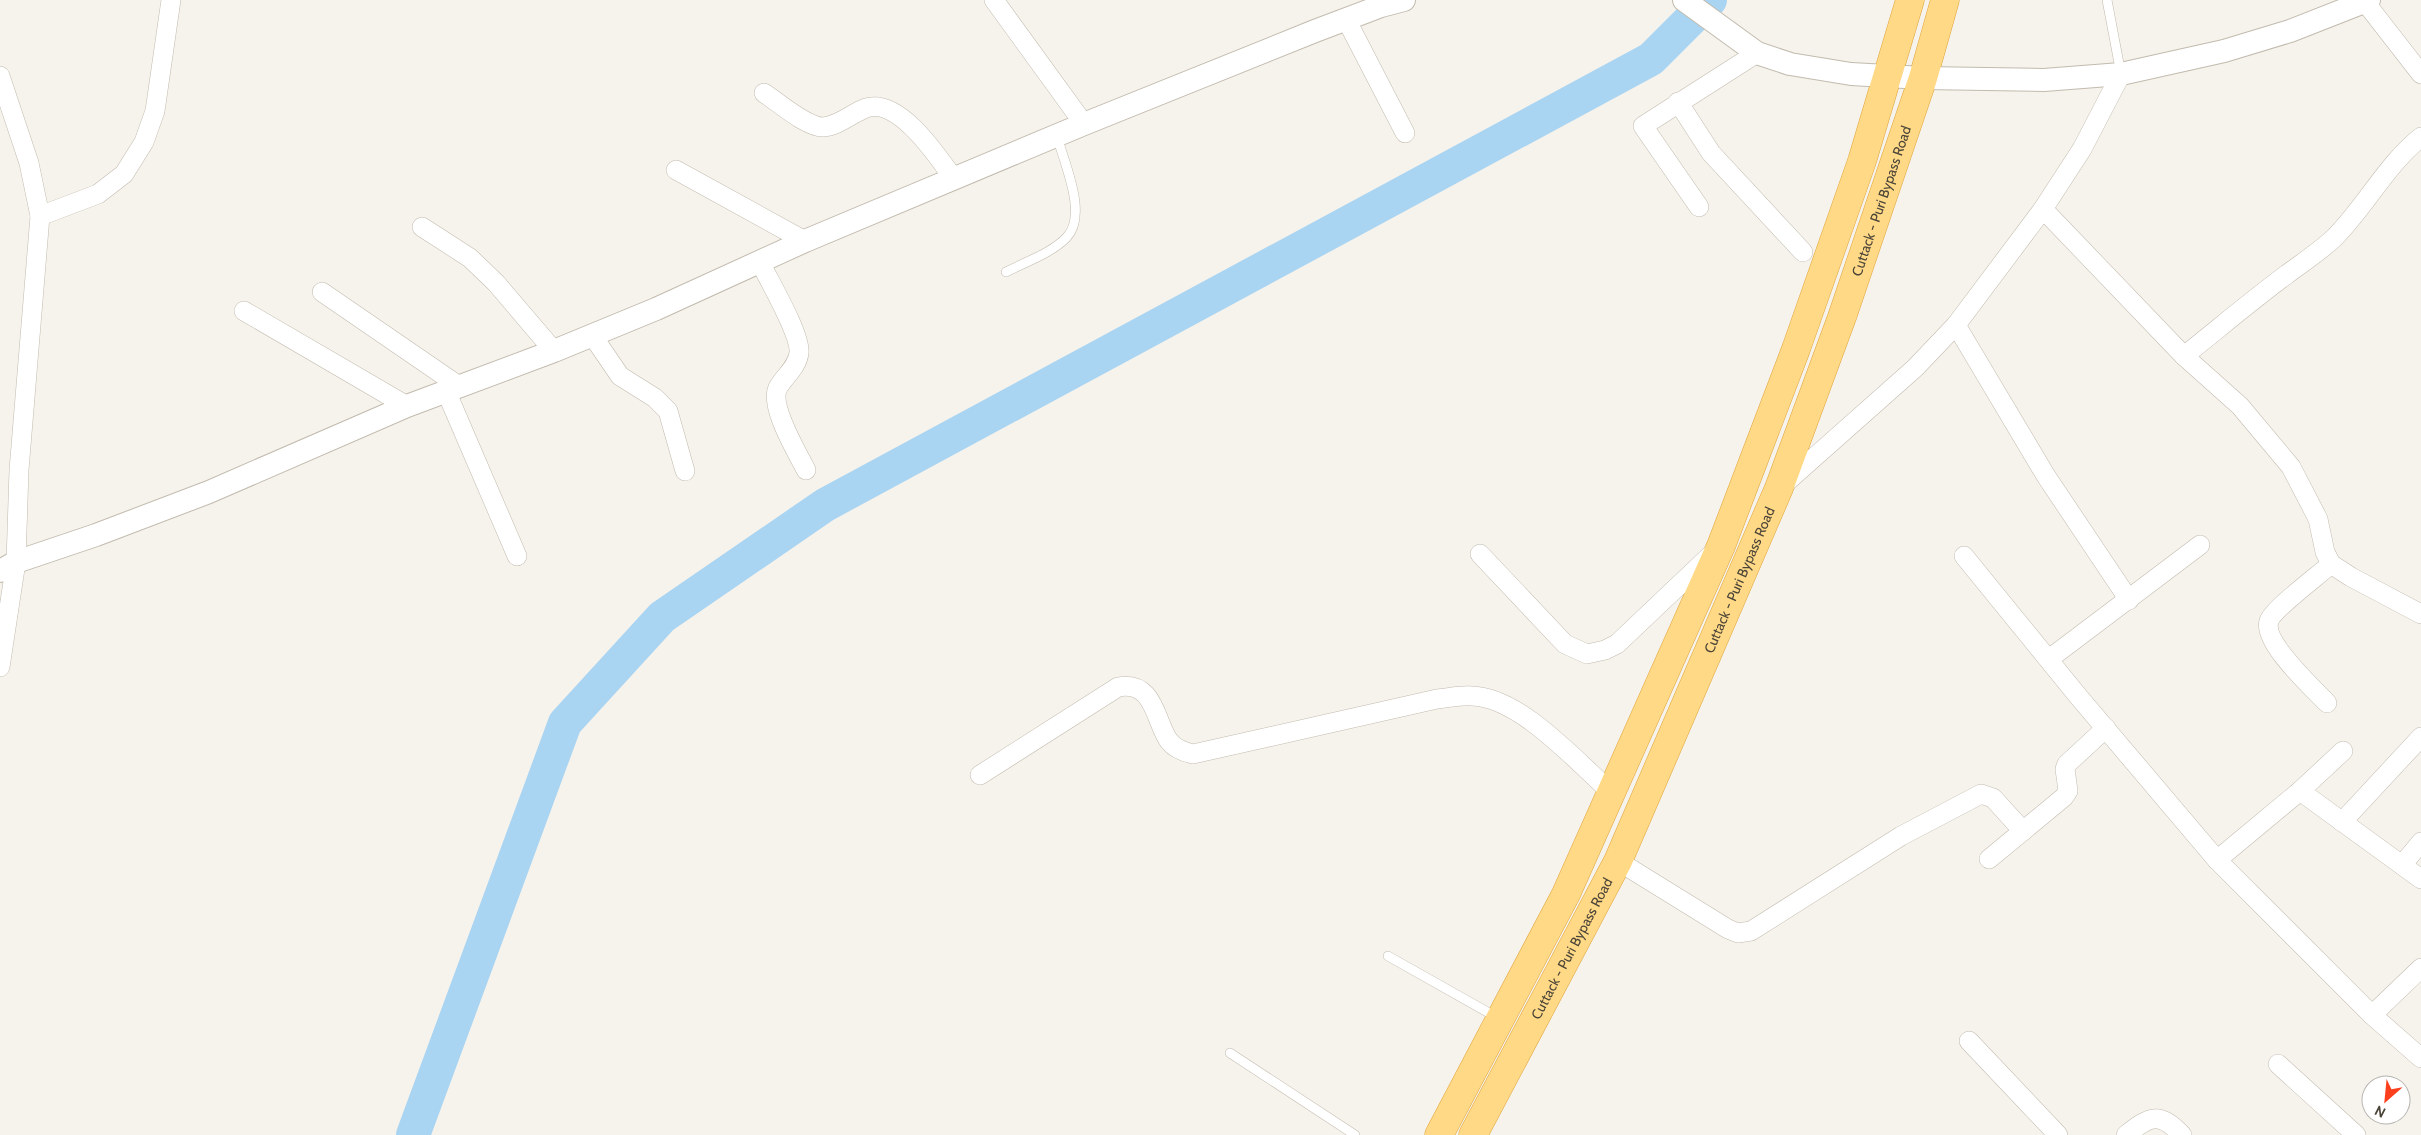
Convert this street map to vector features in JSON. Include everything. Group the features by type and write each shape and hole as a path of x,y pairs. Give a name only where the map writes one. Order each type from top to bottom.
{"highway":[{"path":"1439,1135 1566,894 1721,546 1803,330 1862,162 1910,0"},
{"name":"Cuttack - Puri Bypass Road","path":"1473,1135 1618,860 1728,610 1779,488 1842,318 1923,78 1946,0"}],"street":[{"path":"40,216 98,194 124,174 144,142 155,111 171,0"},
{"path":"994,0 1084,124"},
{"path":"8,566 209,492 407,406 592,335 760,262 805,240 1084,124 1346,19 1379,3 1404,0"},
{"path":"1684,0 1748,47 1814,69 1923,78 2044,80 2122,74 2224,51 2290,31 2367,1 2421,74"},
{"path":"1346,19 1405,133"},
{"path":"1699,207 1643,126 1678,102 1748,47"},
{"path":"1779,488 1915,368 1956,325 2043,209 2082,149 2122,74"},
{"path":"0,76 29,163 40,216 19,470 8,566 0,667"},
{"path":"764,93 809,123 823,127 867,108 880,107 889,110 902,118 930,146 954,179"},
{"path":"1678,102 1711,153 1803,252"},
{"path":"2184,356 2287,274 2309,260 2334,237 2356,214 2391,165 2421,137"},
{"path":"676,170 805,240"},
{"path":"2043,209 2184,356 2240,406 2296,474 2318,518 2325,552 2332,564 2351,577 2421,614"},
{"path":"422,227 470,258 496,283 554,350"},
{"path":"760,262 796,333 799,352 794,366 778,386 775,395 775,405 806,470"},
{"path":"322,292 452,389 517,556"},
{"path":"244,311 407,406"},
{"path":"1956,325 2046,476 2129,600"},
{"path":"592,335 620,376 655,398 668,411 685,471"},
{"path":"2049,659 2200,545"},
{"path":"1480,554 1565,644 1587,654 1605,650 1617,644 1721,546"},
{"path":"1964,556 2217,860 2372,1015 2421,1058"},
{"path":"2328,703 2280,651 2268,633 2269,620 2278,608 2332,564"},
{"path":"980,775 1118,687 1128,685 1140,691 1148,699 1158,714 1169,741 1181,751 1193,754 1437,699 1473,696 1504,703 1527,717 1612,793"},
{"path":"1989,859 2019,826 2064,797 2068,791 2065,769 2067,764 2106,728"},
{"path":"2342,822 2421,737"},
{"path":"2217,860 2300,791 2343,751"},
{"path":"2300,791 2421,879"},
{"path":"1618,860 1728,929 1738,933 1750,931 1901,836 1981,794 1993,798 2019,826"},
{"path":"2402,865 2421,842"},
{"path":"2372,1015 2421,968"},
{"path":"1969,1041 2058,1135"},
{"path":"2278,1064 2356,1135"},
{"path":"2126,1135 2145,1120 2155,1118 2170,1123 2182,1135"}],"lane":[{"path":"2107,0 2122,74"},
{"path":"1006,272 1054,246 1067,236 1073,227 1077,214 1074,196 1057,136"},
{"path":"1388,956 1501,1020"},
{"path":"1230,1053 1355,1135"}],"waterway":[{"path":"413,1135 565,723 662,617 825,505 1651,59 1710,0"}]}
